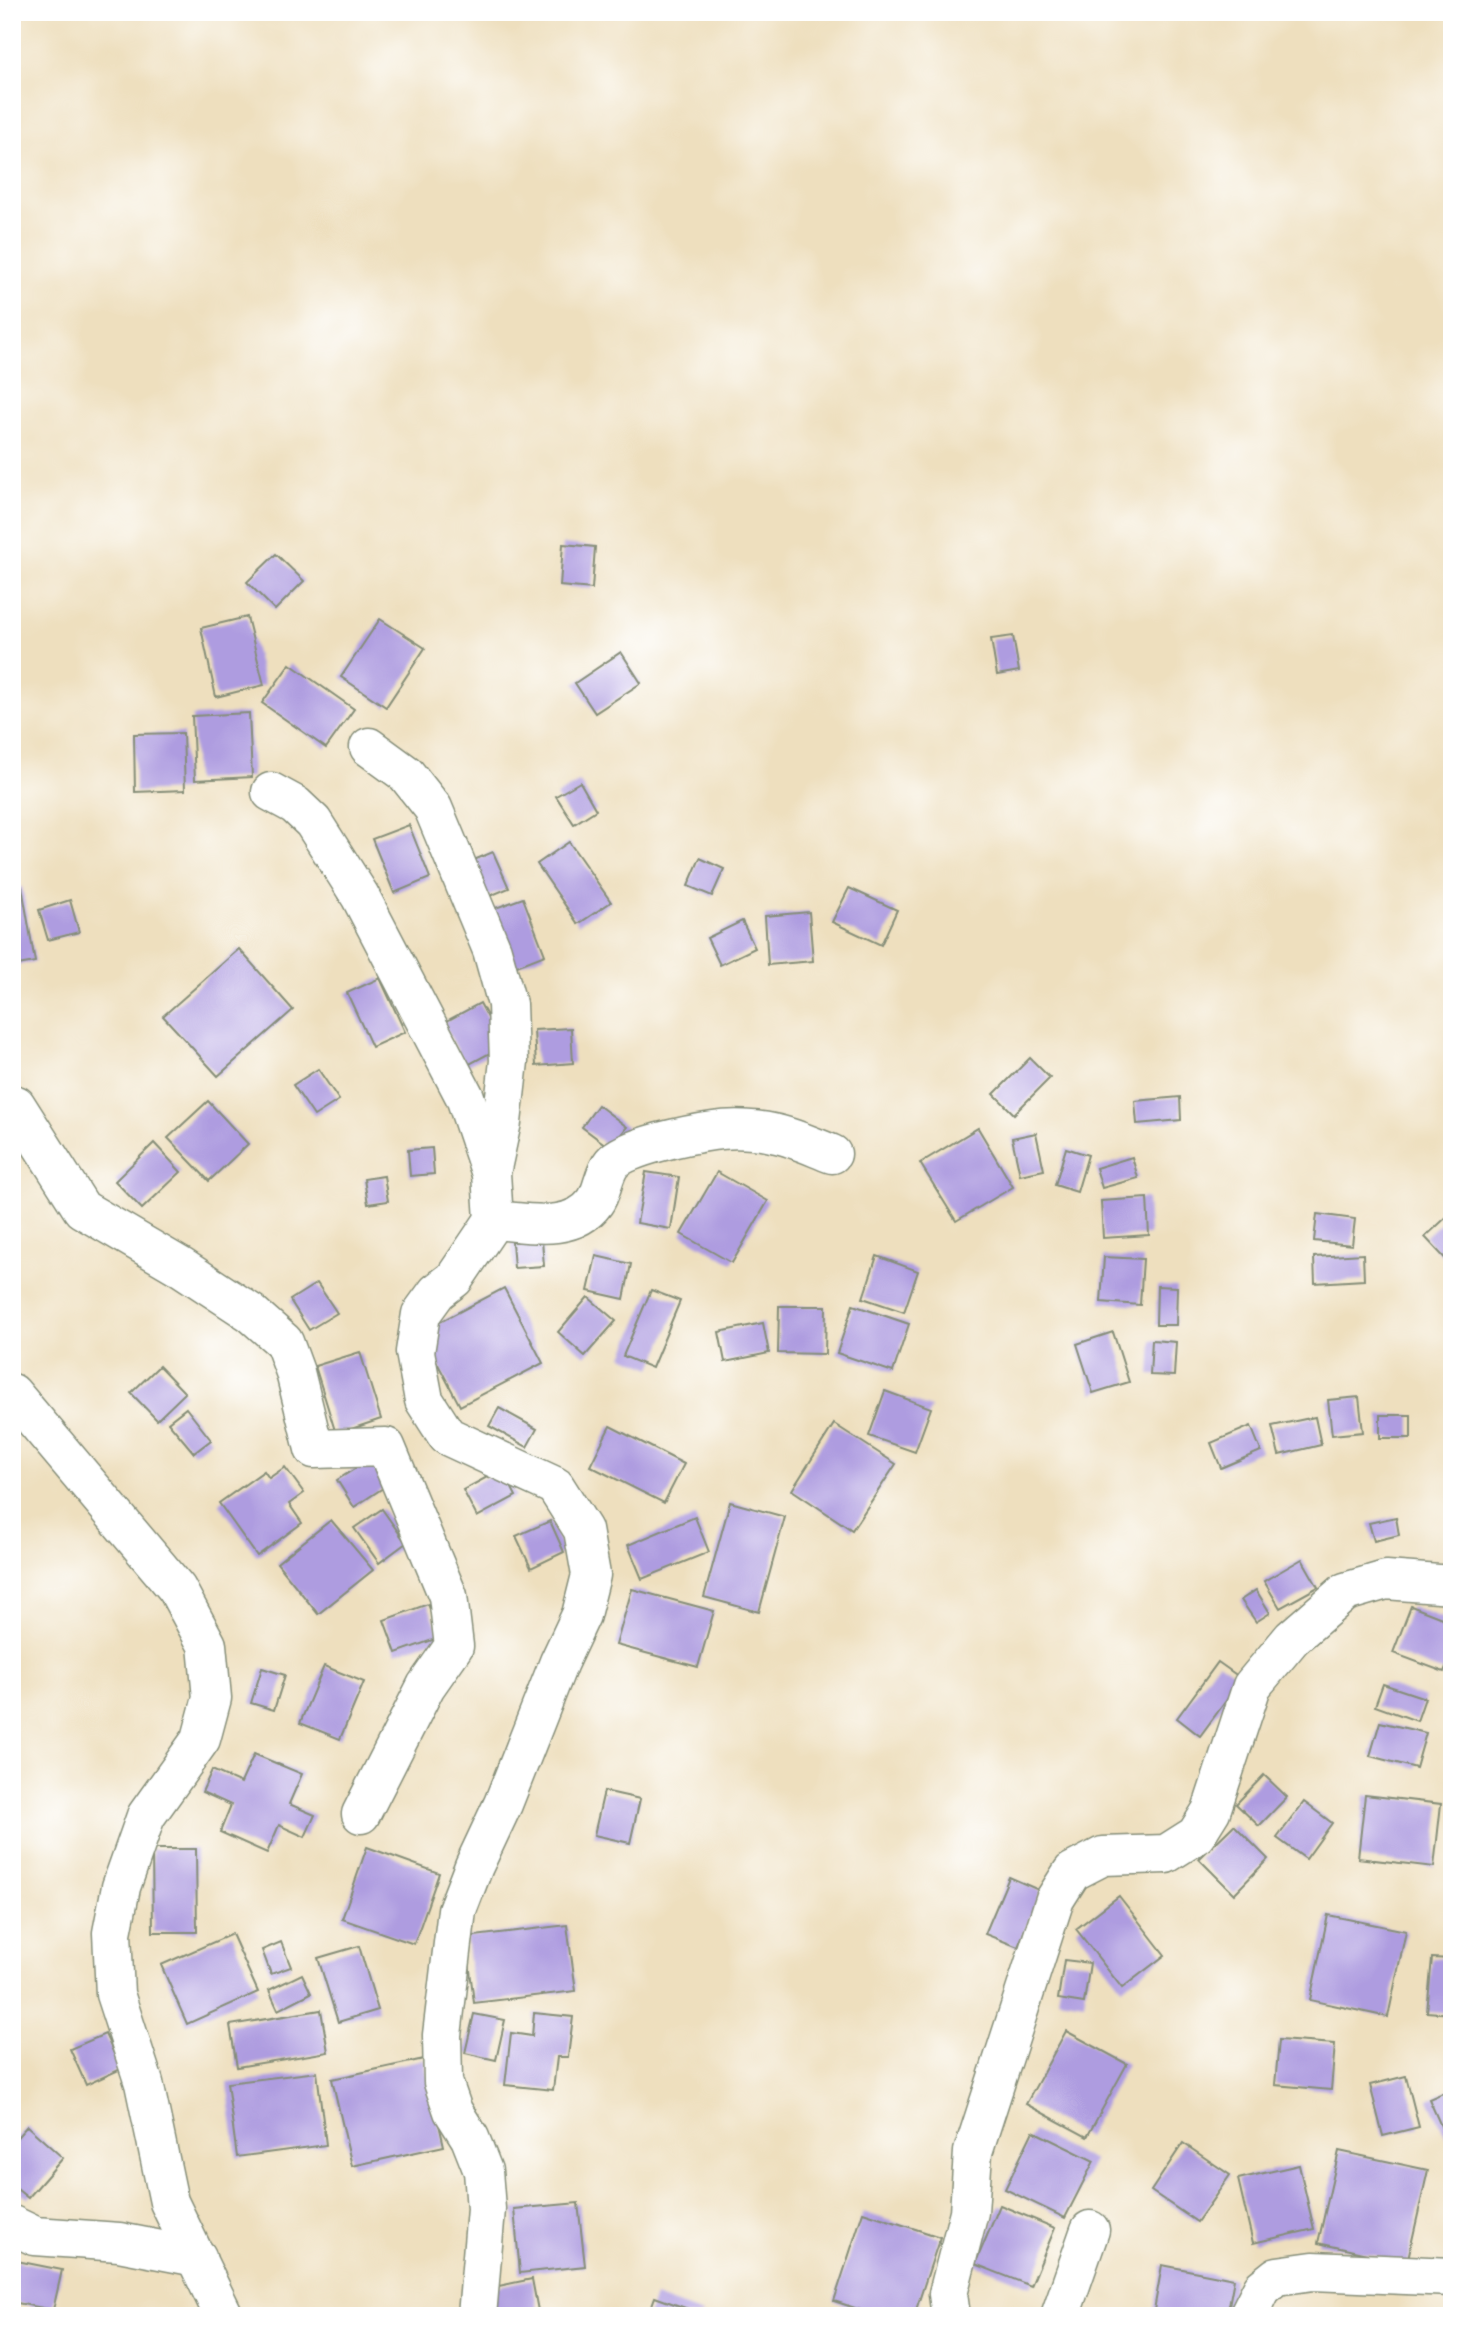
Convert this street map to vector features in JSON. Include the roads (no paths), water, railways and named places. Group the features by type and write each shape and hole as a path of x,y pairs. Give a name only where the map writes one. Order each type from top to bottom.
{"street":[{"path":"369,747 406,774 433,808 492,950 507,1004 509,1061 502,1122 491,1173"},
{"path":"271,792 295,805 313,822 360,896 465,1097 491,1173 494,1220 454,1279 437,1292 421,1314 415,1352 424,1400 447,1436 555,1486 583,1530 591,1575 581,1615 457,1910 442,2035 443,2082 453,2111 470,2138 483,2171 486,2209 477,2316"},
{"path":"12,1104 16,1105 82,1209 181,1267 251,1313 284,1342 295,1372 314,1449 386,1447 448,1597 454,1646 426,1686 361,1814"},
{"path":"494,1220 566,1222 582,1214 594,1202 612,1163 630,1150 713,1131 745,1130 776,1134 832,1154"},
{"path":"12,1393 177,1589 207,1645 212,1698 201,1739 146,1816 121,1887 112,1933 116,1994 144,2083 169,2202 225,2316"},
{"path":"951,2316 948,2294 970,2212 973,2152 1055,1899 1072,1872 1103,1856 1166,1854 1196,1835 1211,1811 1252,1686 1292,1638 1345,1592 1386,1580 1452,1585"},
{"path":"12,2225 35,2236 119,2242 197,2258"},
{"path":"1060,2316 1090,2230"},
{"path":"1248,2316 1262,2288 1277,2276 1313,2271 1452,2277"}]}
